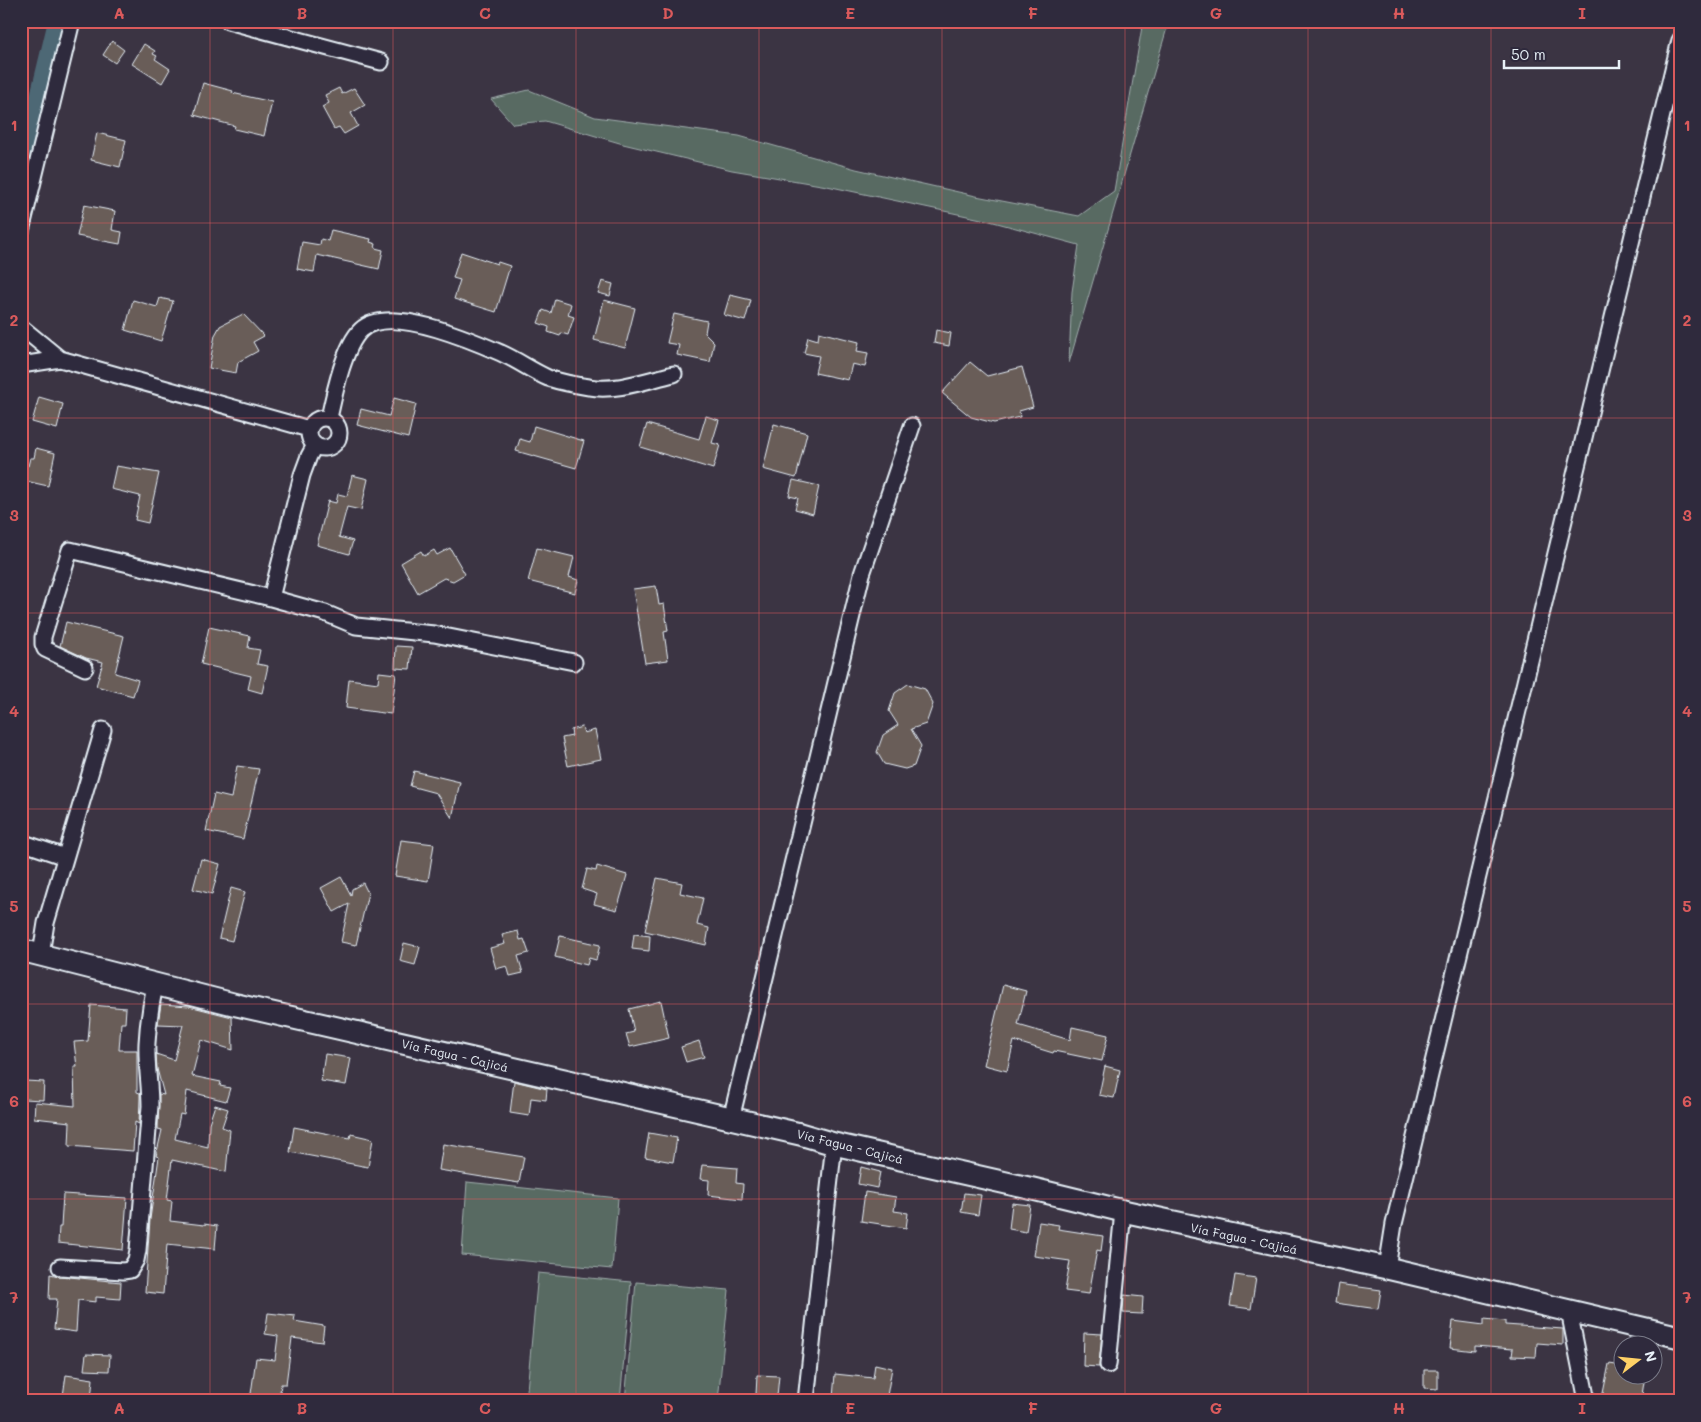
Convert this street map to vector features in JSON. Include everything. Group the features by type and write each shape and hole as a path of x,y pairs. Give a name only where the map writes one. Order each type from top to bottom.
{"street":[{"path":"21,231 72,21"},
{"path":"228,21 381,62"},
{"path":"1387,1268 1399,1204 1680,40"},
{"path":"328,418 341,373 354,339 361,329 371,324 386,321 405,321 431,326 501,353 548,378 590,388 618,387 674,374"},
{"path":"21,327 60,359 310,430"},
{"path":"21,365 60,359"},
{"path":"328,418 335,422 339,428 338,440 326,448 316,445 310,438 310,430 316,420 328,418"},
{"path":"731,1119 862,574 912,426"},
{"path":"271,598 302,475 309,456 316,445"},
{"path":"86,668 45,649 43,644 70,550 271,598 325,613 356,626 434,634 574,662"},
{"path":"31,952 46,923 103,730"},
{"path":"21,842 65,857"},
{"name":"Vía Fagua - Cajicá","path":"31,952 155,984 800,1134 834,1144 1123,1211 1387,1268 1680,1337"},
{"path":"60,1267 123,1271 130,1270 136,1260 150,1106 147,1044 155,984"},
{"path":"806,1401 834,1144"},
{"path":"1108,1365 1123,1211"},
{"path":"1569,1311 1587,1401"}],"green space":[{"path":"1143,21 1169,21 1069,363 1072,292 1079,245 986,220 827,186 732,170 623,144 545,121 513,124 491,99 529,90 595,117 739,136 856,169 976,196 1079,216 1114,191"},
{"path":"467,1182 618,1198 612,1269 462,1255"},
{"path":"538,1273 631,1282 620,1401 526,1401"},
{"path":"636,1282 729,1290 718,1401 625,1401"}],"building":[{"path":"112,41 124,50 115,63 103,55"},
{"path":"144,44 155,51 153,54 157,56 155,59 170,69 162,83 132,64"},
{"path":"203,83 233,91 232,93 272,102 264,136 234,129 235,126 194,115"},
{"path":"339,88 342,94 354,88 365,105 351,113 358,126 344,134 339,127 334,129 322,107 329,103 325,95"},
{"path":"97,133 126,140 120,167 91,160"},
{"path":"84,205 115,211 112,230 122,232 120,244 77,236"},
{"path":"331,230 371,239 370,242 376,244 375,248 383,250 379,269 317,255 314,272 297,269 302,242 320,245 321,239 328,241"},
{"path":"461,252 497,264 498,262 510,266 496,312 454,299 460,280 453,278"},
{"path":"602,281 613,284 610,296 598,293"},
{"path":"730,295 751,300 745,321 724,315"},
{"path":"160,298 173,301 161,341 125,330 133,300 157,307"},
{"path":"555,299 571,304 568,315 574,317 568,335 561,333 560,336 548,332 549,327 538,323 543,310 551,313"},
{"path":"604,300 635,308 625,348 594,340"},
{"path":"243,314 264,336 253,342 258,351 238,362 236,373 209,368 215,335 220,326"},
{"path":"674,314 707,321 705,333 714,342 710,362 677,355 679,345 667,343"},
{"path":"936,330 951,333 949,346 934,343"},
{"path":"819,332 859,342 857,351 868,353 865,367 852,364 848,380 815,373 819,356 804,353 808,337 818,340"},
{"path":"970,362 987,376 1022,367 1033,407 1019,411 1020,417 994,423 971,417 942,393"},
{"path":"39,397 63,404 57,429 32,422"},
{"path":"394,398 416,404 408,438 357,425 361,409 389,416"},
{"path":"706,416 719,420 712,443 720,445 713,469 640,447 647,424 699,439"},
{"path":"774,424 807,433 796,478 763,469"},
{"path":"534,426 584,441 576,468 516,451 520,439 530,442"},
{"path":"36,448 55,453 48,486 21,480 24,465 28,466 30,458 34,458"},
{"path":"116,466 159,473 148,523 135,520 140,496 111,489"},
{"path":"352,475 368,479 361,510 347,507 339,537 353,541 349,554 317,545 328,501 336,503 338,494 347,496"},
{"path":"793,480 819,486 813,514 795,509 798,498 789,496"},
{"path":"450,548 465,574 453,581 444,578 418,593 401,563 421,551 424,556 434,550 437,555"},
{"path":"537,548 574,557 569,577 578,580 575,593 528,581"},
{"path":"656,586 659,605 664,604 668,631 664,632 668,660 645,663 633,589"},
{"path":"66,622 124,636 115,673 138,680 133,696 96,686 103,662 86,658 60,646"},
{"path":"209,627 250,636 248,648 260,650 257,664 268,666 262,693 248,689 251,676 201,664"},
{"path":"396,646 412,647 410,669 395,668"},
{"path":"379,672 396,674 391,714 346,708 349,679 378,683"},
{"path":"908,684 925,689 933,704 926,724 911,729 921,746 914,766 905,769 884,764 877,752 883,735 898,725 889,711 895,693"},
{"path":"582,727 584,733 595,730 601,759 568,766 562,738 572,736 571,730"},
{"path":"237,766 259,769 243,839 206,831 214,794 231,798"},
{"path":"414,771 460,782 452,818 436,793 410,786"},
{"path":"401,840 434,844 428,881 395,876"},
{"path":"201,859 220,864 212,894 193,889"},
{"path":"597,866 627,875 617,910 594,904 597,894 582,889 587,869 596,871"},
{"path":"341,877 351,895 352,889 363,883 368,893 356,945 341,942 349,904 334,912 321,888"},
{"path":"657,878 682,883 680,893 703,898 697,925 709,928 706,945 645,931"},
{"path":"231,888 245,892 232,941 219,938"},
{"path":"518,931 520,940 524,939 529,953 518,956 523,973 510,976 507,966 496,969 490,948 505,944 502,935"},
{"path":"634,934 650,936 649,951 632,949"},
{"path":"560,936 600,945 596,960 589,958 587,965 555,957"},
{"path":"404,943 420,947 415,965 400,961"},
{"path":"1003,985 1026,991 1018,1025 1070,1040 1072,1027 1108,1035 1102,1061 1054,1051 1053,1053 1014,1041 1007,1071 984,1065"},
{"path":"661,1001 669,1038 630,1047 626,1034 634,1032 629,1009"},
{"path":"161,1004 189,1006 232,1017 233,1050 201,1040 192,1076 221,1082 220,1086 230,1088 226,1101 187,1091 184,1115 180,1114 175,1139 208,1147 209,1123 215,1105 228,1109 222,1127 230,1130 226,1172 172,1160 167,1200 172,1201 170,1221 217,1226 215,1249 167,1244 163,1294 145,1292 150,1219 159,1157 156,1156 162,1130 158,1129 159,1094 164,1095 157,1069 156,1054 174,1060 183,1025 158,1024"},
{"path":"91,1005 126,1008 125,1023 121,1023 119,1050 137,1050 137,1092 140,1093 139,1124 135,1122 133,1151 69,1146 70,1122 34,1118 35,1102 75,1106 74,1067 77,1067 74,1042 88,1041"},
{"path":"699,1041 704,1057 686,1062 681,1047"},
{"path":"325,1054 351,1058 346,1085 321,1081"},
{"path":"1105,1066 1120,1070 1114,1098 1099,1095"},
{"path":"25,1081 44,1082 43,1100 24,1099"},
{"path":"514,1081 547,1089 546,1100 531,1098 529,1116 510,1113"},
{"path":"294,1127 350,1138 351,1134 373,1139 368,1167 290,1152"},
{"path":"649,1133 677,1138 673,1162 645,1157"},
{"path":"443,1144 524,1157 519,1183 439,1170"},
{"path":"702,1165 737,1168 736,1183 743,1184 742,1199 708,1195 709,1180 700,1179"},
{"path":"861,1167 880,1172 877,1188 858,1184"},
{"path":"865,1192 896,1197 894,1211 908,1213 906,1228 861,1221"},
{"path":"964,1193 981,1195 978,1215 961,1212"},
{"path":"63,1194 127,1198 123,1250 58,1243"},
{"path":"1012,1203 1030,1205 1026,1232 1009,1229"},
{"path":"1039,1222 1059,1225 1058,1229 1103,1236 1101,1251 1097,1250 1089,1294 1065,1291 1070,1261 1034,1256"},
{"path":"50,1274 121,1282 120,1299 96,1297 96,1302 78,1300 76,1332 54,1329 57,1299 49,1299"},
{"path":"1235,1275 1256,1278 1251,1309 1230,1306"},
{"path":"1338,1284 1381,1290 1378,1309 1335,1303"},
{"path":"1124,1295 1143,1297 1142,1314 1123,1313"},
{"path":"268,1313 295,1316 294,1321 324,1326 322,1342 292,1338 286,1384 281,1384 279,1401 250,1401 256,1358 275,1360 278,1336 265,1334"},
{"path":"1484,1319 1505,1321 1505,1325 1563,1329 1563,1345 1537,1343 1536,1357 1512,1356 1513,1349 1475,1346 1475,1351 1450,1348 1453,1321 1484,1325"},
{"path":"1084,1333 1102,1334 1099,1367 1083,1366"},
{"path":"86,1354 110,1355 109,1371 84,1370"},
{"path":"875,1364 892,1368 886,1401 833,1398 835,1374 873,1378"},
{"path":"1609,1364 1614,1365 1614,1384 1644,1384 1641,1401 1617,1401 1602,1398"},
{"path":"1424,1370 1438,1370 1438,1389 1424,1388"},
{"path":"66,1375 93,1379 91,1399 63,1396"},
{"path":"757,1375 779,1376 777,1396 756,1395"}],"waterway":[{"path":"21,167 56,21"}]}
